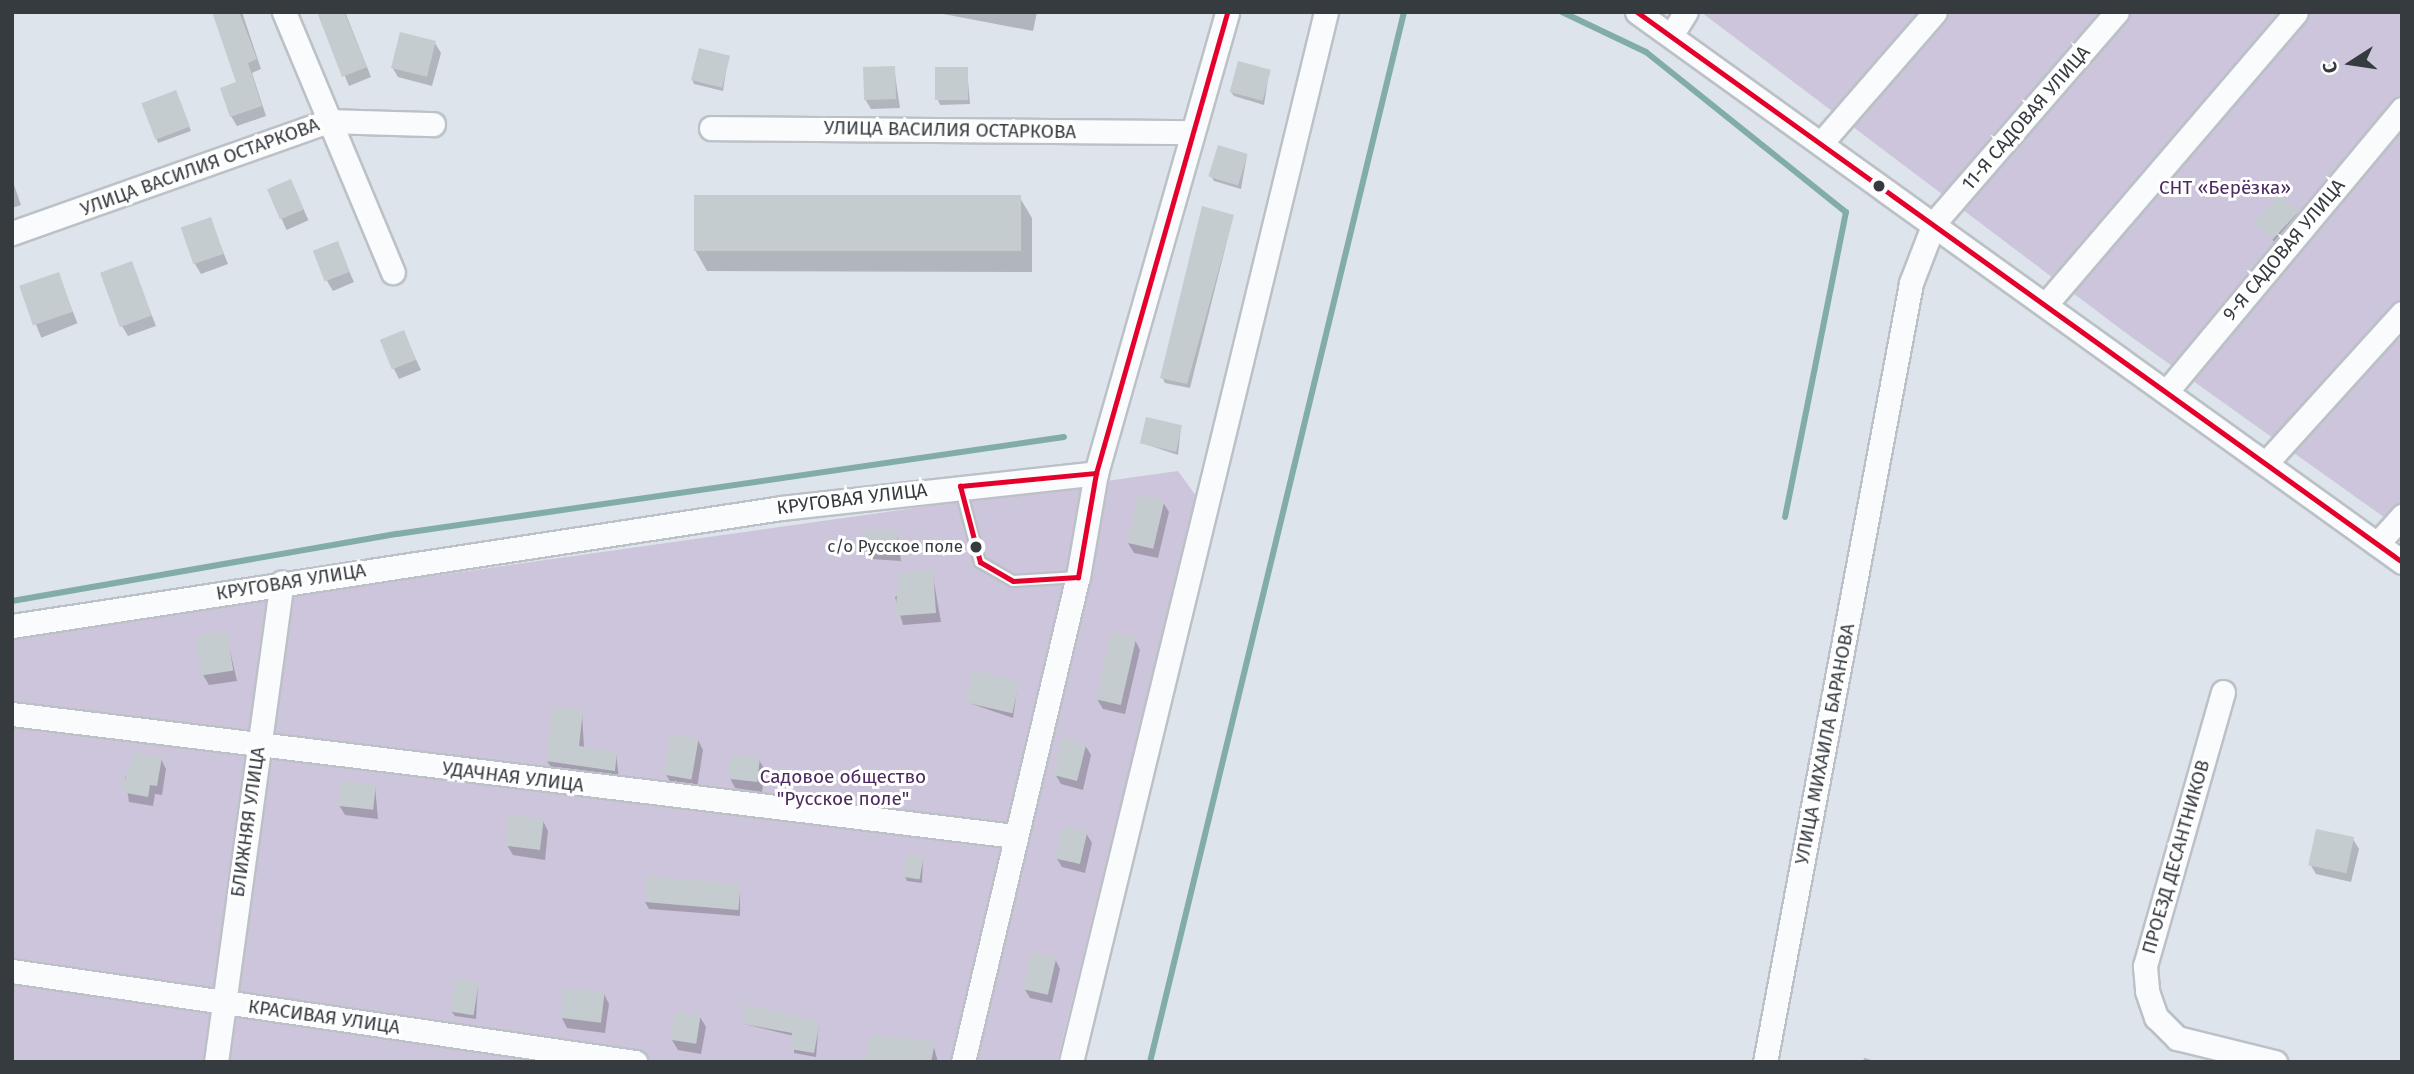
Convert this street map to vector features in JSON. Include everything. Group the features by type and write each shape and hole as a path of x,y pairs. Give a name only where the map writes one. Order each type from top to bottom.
{"street":[{"path":"284,12 393,272"},
{"path":"963,1062 1077,577 1096,472 1189,132 1227,12"},
{"path":"1071,1062 1326,12"},
{"path":"1637,12 1672,34 2402,562"},
{"path":"1672,34 1686,12"},
{"path":"1822,142 1935,12"},
{"name":"11-Я САДОВАЯ УЛИЦА","path":"1934,223 2117,12"},
{"path":"2046,304 2296,12"},
{"name":"9-Я САДОВАЯ УЛИЦА","path":"2167,391 2402,109"},
{"name":"УЛИЦА ВАСИЛИЯ ОСТАРКОВА","path":"12,233 329,121 433,124"},
{"name":"УЛИЦА ВАСИЛИЯ ОСТАРКОВА","path":"710,128 1189,132"},
{"name":"УЛИЦА МИХАИЛА БАРАНОВА","path":"1765,1062 1911,283 1934,223"},
{"path":"2266,463 2402,313"},
{"name":"КРУГОВАЯ УЛИЦА","path":"12,626 282,583 960,486 1096,472"},
{"path":"2377,544 2402,516"},
{"name":"БЛИЖНЯЯ УЛИЦА","path":"216,1062 282,583"},
{"name":"ПРОЕЗД ДЕСАНТНИКОВ","path":"2223,692 2150,946 2147,991 2156,1017 2177,1038 2275,1062"},
{"name":"УДАЧНАЯ УЛИЦА","path":"12,714 1015,836"},
{"name":"КРАСИВАЯ УЛИЦА","path":"12,971 635,1062"}],"lane":[{"path":"960,486 980,562 1013,581 1077,577"}],"green space":[{"name":"СНТ «Берёзка»","path":"1701,12 2402,12 2402,530 2126,333"},
{"name":"Садовое общество \"Русское поле\"","path":"1178,471 1196,496 1057,1062 12,1062 12,635"}],"building":[{"path":"212,12 239,12 257,59 248,63 262,106 230,117 220,88 236,82"},
{"path":"317,12 344,12 367,67 342,77"},
{"path":"400,32 436,41 427,77 391,68"},
{"path":"699,48 730,56 722,88 691,80"},
{"path":"1238,61 1271,70 1263,101 1230,92"},
{"path":"895,66 896,99 864,100 863,67"},
{"path":"935,67 968,67 968,100 935,100"},
{"path":"176,90 190,126 155,140 141,103"},
{"path":"1218,145 1248,154 1238,186 1208,177"},
{"path":"291,179 304,209 280,220 267,189"},
{"path":"694,195 1021,195 1021,251 694,251"},
{"path":"2280,195 2298,212 2272,240 2254,223"},
{"path":"1202,206 1234,215 1187,384 1160,378"},
{"path":"211,217 224,254 193,264 181,227"},
{"path":"338,241 350,272 325,281 313,251"},
{"path":"132,261 152,316 120,327 100,273"},
{"path":"59,272 73,312 33,325 19,286"},
{"path":"404,330 416,360 392,369 380,340"},
{"path":"1146,417 1182,425 1176,452 1140,443"},
{"path":"1138,495 1164,501 1153,549 1127,543"},
{"path":"865,529 898,531 897,551 864,549"},
{"path":"933,570 936,613 895,616 899,573"},
{"path":"227,631 233,671 202,676 195,636"},
{"path":"1111,632 1136,638 1121,705 1095,699"},
{"path":"972,670 1020,681 1012,713 965,702"},
{"path":"553,706 583,710 579,746 617,751 615,771 546,761"},
{"path":"670,734 699,739 691,779 663,774"},
{"path":"1062,738 1086,744 1077,781 1053,775"},
{"path":"134,752 162,757 157,786 150,785 148,797 121,792"},
{"path":"731,755 760,758 757,782 728,779"},
{"path":"340,781 376,785 373,810 337,806"},
{"path":"509,815 544,819 540,850 505,846"},
{"path":"1062,826 1087,832 1080,864 1055,858"},
{"path":"2316,829 2354,837 2346,873 2308,865"},
{"path":"907,853 924,856 920,880 903,877"},
{"path":"647,876 741,884 738,910 645,902"},
{"path":"1031,952 1056,958 1048,995 1022,989"},
{"path":"455,979 479,983 474,1015 450,1012"},
{"path":"564,987 605,992 601,1023 560,1018"},
{"path":"746,1004 820,1021 814,1053 790,1049 792,1033 743,1024"},
{"path":"675,1011 701,1015 696,1044 670,1040"},
{"path":"870,1034 935,1042 931,1062 865,1062"}],"waterway":[{"path":"1150,1062 1404,12"},
{"path":"1562,12 1646,52 1846,212 1785,517"},
{"path":"12,601 397,534 1064,437"}],"transit line":[{"path":"1096,473 1227,12"},
{"path":"1637,12 2402,562"},
{"path":"1096,473 1078,577 1013,581 980,562 960,486 1096,473"}],"place":[{"name":"с/о Русское поле","path":"976,547"}]}
